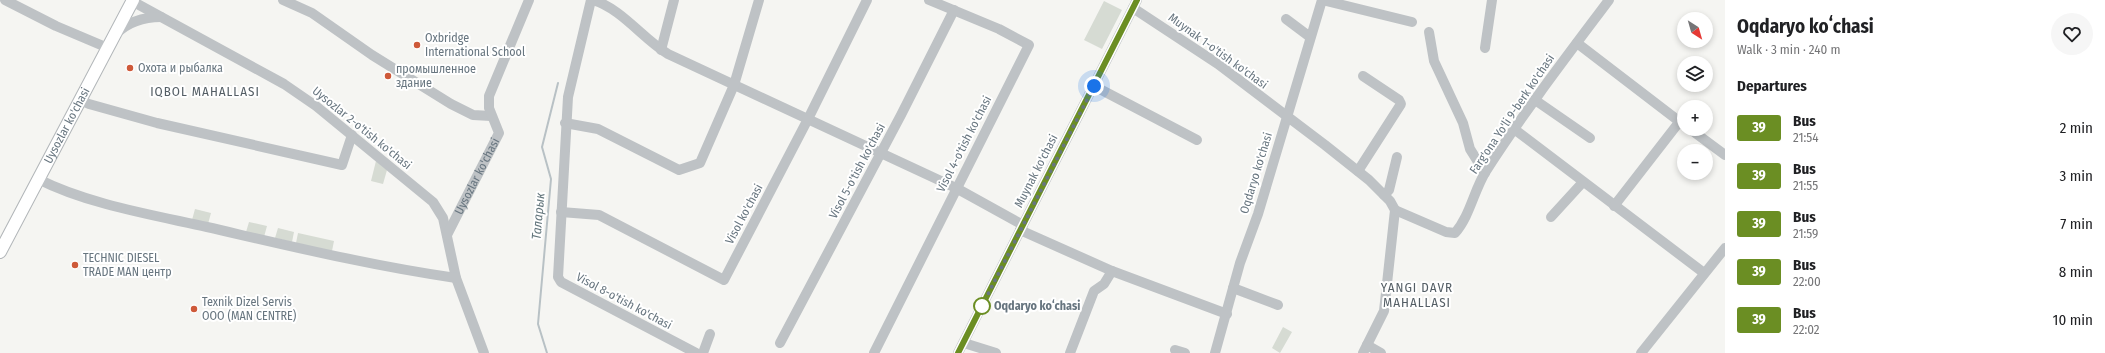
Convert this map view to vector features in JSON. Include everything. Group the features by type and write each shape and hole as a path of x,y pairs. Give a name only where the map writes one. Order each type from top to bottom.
{"main road":[{"name":"Uysozlar ko'chasi","path":"0,252 133,1"}],"street":[{"path":"5,0 56,26 110,42 135,21 162,17"},
{"path":"283,0 312,13 372,55 451,104 473,115 491,116"},
{"name":"Uysozlar ko'chasi","path":"447,235 499,133 491,116 489,96 529,0"},
{"path":"592,0 606,4 661,50 882,152 956,188 1021,228 1112,271 1227,314"},
{"name":"Visol 8-o'tish ko'chasi","path":"592,0 568,97 565,123 557,275 561,282 696,353"},
{"path":"661,50 674,0"},
{"path":"565,123 598,129 682,170 700,163 734,85 759,0"},
{"name":"Visol ko'chasi","path":"561,212 600,215 724,280 808,119 867,0"},
{"name":"Visol 4-o'tish ko'chasi","path":"874,353 1029,45 999,29 929,0"},
{"path":"1322,0 1412,22"},
{"name":"Oqdaryo ko'chasi","path":"1215,353 1233,288 1258,214 1322,0"},
{"path":"1485,48 1492,0"},
{"name":"Farg'ona Yo'li 9-berk ko'chasi","path":"1395,210 1446,232 1455,233 1463,222 1485,173 1514,129 1609,0"},
{"name":"Uysozlar 2-o'tish ko'chasi","path":"133,1 284,84 316,106 433,202 443,218 456,278 484,353"},
{"name":"Muynak ko'chasi","path":"958,353 1135,4"},
{"name":"Muynak 1-o'tish ko'chasi","path":"1135,4 1218,64 1358,171 1384,195 1395,210"},
{"name":"Visol 5-o'tish ko'chasi","path":"780,343 882,152 954,10"},
{"path":"1286,19 1310,37"},
{"path":"1428,32 1434,61 1463,123 1470,149 1485,173"},
{"path":"1577,43 1677,119"},
{"path":"1358,171 1401,104 1399,100 1363,76"},
{"path":"1094,86 1197,140"},
{"path":"80,100 89,104 157,123 342,165 352,135"},
{"path":"1535,100 1590,138"},
{"path":"1514,129 1704,273"},
{"path":"1614,206 1677,129"},
{"path":"1699,136 1725,155"},
{"path":"1384,195 1389,190 1397,157"},
{"path":"38,179 54,187 94,200 190,223 369,262 456,278"},
{"path":"1551,217 1583,182"},
{"path":"1381,353 1365,349 1384,311 1395,210"},
{"path":"1641,353 1725,248"},
{"path":"1070,353 1094,291 1104,284 1112,271"},
{"path":"1233,288 1278,305"},
{"path":"703,353 710,334"},
{"path":"964,342 996,353"},
{"path":"1175,350 1185,353"}],"shaded area":[{"path":"1104,1 1122,10 1102,49 1084,40"},
{"path":"376,161 387,170 383,184 371,181"},
{"path":"195,209 211,213 208,224 192,220"},
{"path":"249,222 267,226 264,237 246,232"},
{"path":"278,228 294,232 292,242 275,238"},
{"path":"298,233 334,241 332,251 296,243"},
{"path":"1283,327 1292,332 1280,353 1272,348"}],"waterway":[{"name":"Таларык","path":"547,353 538,324 551,179 542,147 558,83"}],"bus line":[{"name":"39","path":"958,353 1137,0"}],"place":[{"name":"Oxbridge International School","path":"417,45"},
{"name":"Охота и рыбалка","path":"130,68"},
{"name":"промышленное здание","path":"388,76"},
{"name":"TECHNIC DIESEL TRADE MAN центр","path":"75,265"},
{"name":"Oqdaryo koʻchasi","path":"982,306"},
{"name":"Texnik Dizel Servis OOO (MAN CENTRE)","path":"194,309"}],"district":[{"name":"IQBOL MAHALLASI","path":"205,91"},
{"name":"YANGI DAVR MAHALLASI","path":"1417,294"}],"route":[{"path":"982,306 1094,86"}]}
